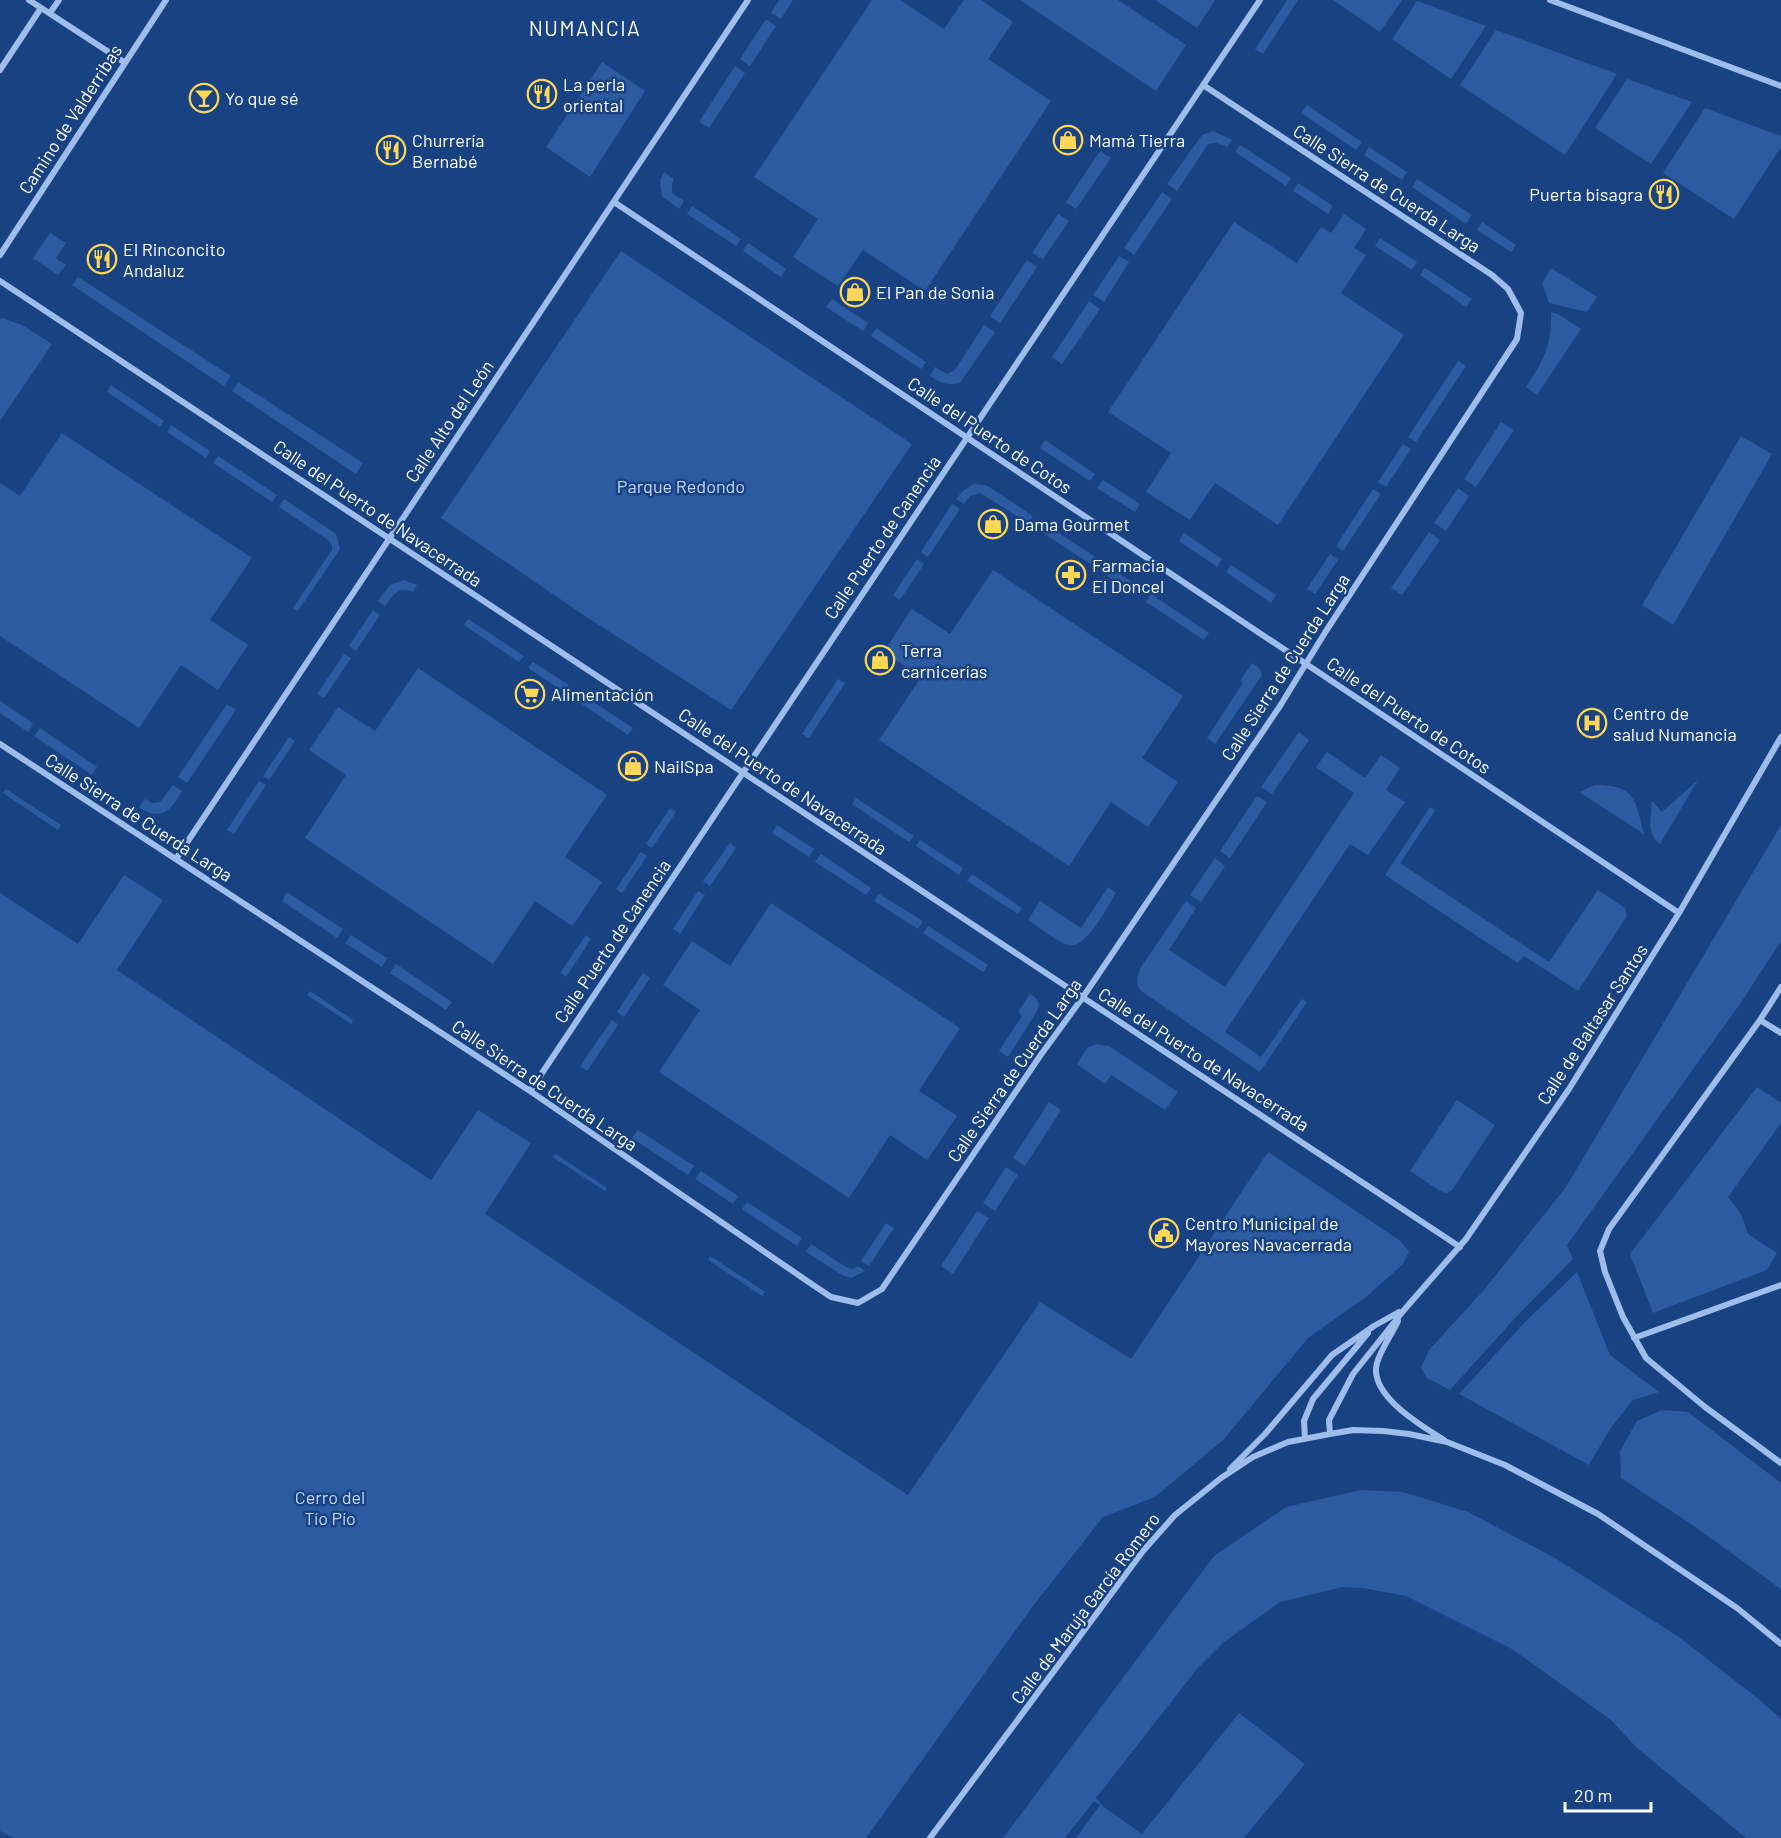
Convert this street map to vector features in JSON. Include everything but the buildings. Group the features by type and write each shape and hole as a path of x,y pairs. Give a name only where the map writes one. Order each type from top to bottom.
{"street":[{"path":"29,0 124,62"},
{"path":"50,13 58,0"},
{"name":"Camino de Valderribas","path":"0,255 166,0"},
{"name":"Calle Alto del León","path":"176,859 748,0"},
{"name":"Calle Puerto de Canencia","path":"530,1091 1260,0"},
{"path":"1550,0 1781,86"},
{"path":"0,70 41,8"},
{"name":"Calle Sierra de Cuerda Larga","path":"0,744 530,1091 831,1297 858,1303 882,1289 1040,1056 1083,997 1306,664 1517,339 1521,313 1508,289 1492,275 1203,85"},
{"name":"Calle del Puerto de Cotos","path":"614,202 1679,913"},
{"name":"Calle del Puerto de Navacerrada","path":"0,281 1460,1247"},
{"name":"Calle de Baltasar Santos","path":"1330,1434 1329,1420 1353,1374 1404,1310 1460,1247 1569,1089 1679,913 1781,737"},
{"path":"1781,987 1760,1020 1609,1229 1600,1251 1605,1272 1623,1317 1647,1358 1705,1407 1781,1463"},
{"path":"1760,1020 1781,1033"},
{"path":"1634,1338 1781,1285"},
{"name":"Calle de Baltasar Santos","path":"1221,1478 1265,1434 1332,1355 1374,1326 1404,1310"},
{"name":"Calle de Baltasar Santos","path":"1404,1310 1377,1364 1379,1380 1385,1393 1404,1413 1447,1442"},
{"name":"Calle de Baltasar Santos","path":"1305,1439 1304,1421 1313,1399 1374,1326"},
{"name":"Calle de Maruja García Romero","path":"930,1838 1143,1551 1175,1515 1221,1478 1253,1458 1288,1442 1353,1430 1383,1431 1447,1442 1505,1465 1598,1514 1737,1608 1781,1644"}],"green space":[{"path":"779,0 793,0 781,19 771,13"},
{"path":"872,0 900,0 944,29 964,0 981,0 1013,22 988,59 1051,101 925,291 863,250 838,286 793,257 818,219 754,177"},
{"path":"1020,0 1118,0 1186,45 1156,91"},
{"path":"1155,0 1215,0 1197,28"},
{"path":"1287,0 1298,0 1263,54 1255,49"},
{"path":"1333,0 1402,0 1380,32"},
{"path":"1417,1 1486,26 1451,79 1392,39"},
{"path":"766,19 776,26 750,66 740,59"},
{"path":"1496,30 1617,74 1565,155 1460,85"},
{"path":"602,62 645,91 590,177 546,147"},
{"path":"735,66 745,73 709,128 699,122"},
{"path":"1627,79 1692,102 1651,164 1595,128"},
{"path":"1307,105 1362,142 1356,150 1301,113"},
{"path":"1705,108 1781,136 1781,147 1734,219 1663,173"},
{"path":"1213,131 1232,140 1227,147 1216,143 1208,144 1177,191 1167,184 1202,135"},
{"path":"1240,145 1291,178 1286,186 1235,152"},
{"path":"1369,147 1407,172 1402,180 1364,155"},
{"path":"1100,151 1111,158 1076,209 1066,202"},
{"path":"664,172 674,179 672,193 684,201 679,209 662,196 660,180"},
{"path":"1417,179 1472,215 1466,224 1412,187"},
{"path":"1298,183 1333,206 1328,214 1293,191"},
{"path":"1162,192 1172,199 1134,255 1124,248"},
{"path":"692,206 741,239 736,246 687,214"},
{"path":"1058,214 1069,221 1043,259 1032,253"},
{"path":"1344,214 1366,229 1354,248 1366,255 1341,293 1404,335 1278,525 1215,483 1190,520 1146,492 1171,453 1108,412 1234,222 1297,263 1321,227 1331,233"},
{"path":"1482,222 1516,245 1511,252 1477,230"},
{"path":"50,233 66,243 56,258 66,265 58,275 33,258"},
{"path":"1380,238 1417,262 1412,270 1375,246"},
{"path":"748,243 786,269 781,277 743,251"},
{"name":"Parque Redondo","path":"621,251 912,444 731,710 585,616 441,518"},
{"path":"1119,256 1129,262 1104,302 1093,295"},
{"path":"1027,260 1037,267 1000,323 990,316"},
{"path":"1425,268 1472,299 1466,307 1420,275"},
{"path":"1551,268 1597,297 1587,312 1549,303 1542,283"},
{"path":"78,277 231,376 224,386 72,285"},
{"path":"832,299 868,323 863,331 826,307"},
{"path":"1089,301 1100,309 1062,364 1052,357"},
{"path":"1551,312 1581,329 1537,395 1526,387 1546,352"},
{"path":"0,319 22,325 52,344 0,421"},
{"path":"984,325 995,332 960,383 944,383 930,376 935,367 947,374 955,370"},
{"path":"876,328 926,362 921,369 871,336"},
{"path":"1458,361 1466,366 1416,442 1408,437"},
{"path":"238,382 363,463 356,474 232,391"},
{"path":"111,385 164,421 160,427 107,392"},
{"path":"1501,422 1514,430 1476,487 1464,479"},
{"path":"171,425 210,451 206,458 167,432"},
{"path":"62,433 252,558 210,620 248,645 218,690 181,665 139,728 0,636 0,483 20,496"},
{"path":"1741,436 1772,454 1673,625 1642,605"},
{"path":"1045,440 1095,474 1090,481 1040,448"},
{"path":"1403,444 1411,449 1386,487 1378,482"},
{"path":"218,456 277,495 272,502 213,463"},
{"path":"1103,480 1140,504 1135,512 1097,488"},
{"path":"974,484 986,485 1033,516 1028,523 980,493 970,496 964,504 956,499"},
{"path":"1458,488 1469,496 1446,531 1434,523"},
{"path":"1373,489 1381,494 1343,551 1336,546"},
{"path":"284,499 336,534 340,549 298,611 293,608 332,550 332,545 279,507"},
{"path":"952,504 960,509 928,557 921,552"},
{"path":"1042,522 1100,560 1095,567 1037,529"},
{"path":"1429,532 1440,540 1402,595 1391,588"},
{"path":"1184,533 1222,559 1217,567 1179,541"},
{"path":"1330,554 1338,560 1315,594 1307,589"},
{"path":"917,559 924,564 900,600 893,595"},
{"path":"1231,565 1276,595 1271,603 1226,572"},
{"path":"1108,566 1142,589 1137,596 1103,573"},
{"path":"993,570 1183,696 1142,758 1178,782 1148,827 1111,802 1069,866 879,740 921,677 884,652 910,611 912,609 950,634"},
{"path":"404,580 417,585 413,592 400,591 385,606 378,601 390,585"},
{"path":"1151,594 1209,633 1204,640 1146,602"},
{"path":"373,610 380,615 356,651 349,646"},
{"path":"468,619 524,656 519,662 464,625"},
{"path":"344,654 351,658 324,698 317,694"},
{"path":"533,662 569,685 564,692 528,668"},
{"path":"1252,663 1260,669 1262,675 1215,744 1207,738 1243,683 1240,681"},
{"path":"418,668 607,795 565,857 602,882 576,921 572,926 535,901 493,964 305,838 346,775 309,750 338,707 375,731"},
{"path":"838,679 845,683 809,738 802,734"},
{"path":"577,691 633,728 628,735 573,698"},
{"path":"0,701 33,723 28,732 0,713"},
{"path":"227,704 236,710 187,783 178,777"},
{"path":"40,728 97,767 92,775 34,736"},
{"path":"1299,732 1309,740 1272,794 1261,787"},
{"path":"289,737 295,741 269,780 263,776"},
{"path":"1327,752 1365,778 1381,755 1400,768 1386,790 1405,802 1368,855 1350,844 1225,1032 1261,1057 1302,999 1307,1002 1260,1072 1141,991 1137,982 1138,976 1141,967 1186,901 1196,908 1169,950 1225,987 1354,793 1316,767"},
{"path":"1698,780 1660,844 1651,830 1652,801 1662,812"},
{"path":"259,781 266,785 234,834 227,830"},
{"path":"173,785 182,791 174,804 165,812 153,814 139,807 145,799 152,803 160,802"},
{"path":"1595,785 1619,788 1631,797 1644,834 1579,792"},
{"path":"6,789 61,825 58,830 3,793"},
{"path":"1257,796 1267,802 1230,858 1220,851"},
{"path":"856,798 914,836 909,842 852,804"},
{"path":"1430,807 1435,811 1400,863 1549,962 1598,890 1625,908 1627,916 1578,991 1524,956 1518,963 1385,875"},
{"path":"670,808 676,812 652,848 646,844"},
{"path":"777,825 814,849 809,857 772,833"},
{"path":"1781,825 1781,941 1742,1001 1567,1245 1573,1259 1516,1317 1450,1390 1427,1378 1421,1368 1429,1350 1484,1290 1566,1187"},
{"path":"920,840 963,868 959,875 916,846"},
{"path":"730,843 736,848 710,886 703,881"},
{"path":"641,852 647,856 622,893 616,889"},
{"path":"821,854 871,888 866,895 815,862"},
{"path":"1215,858 1225,866 1201,902 1190,895"},
{"path":"972,874 1022,908 1018,914 967,881"},
{"name":"Cerro del Tío Pío","path":"124,875 163,900 117,970 431,1180 478,1110 531,1143 485,1214 908,1495 1040,1302 1131,1359 1268,1152 1399,1240 1409,1251 1403,1264 1366,1297 1308,1338 1223,1440 1155,1497 1103,1517 1033,1606 866,1838 14,1838 0,1831 0,893 78,944"},
{"path":"1108,887 1116,893 1089,935 1075,945 1068,945 1058,940 1028,920 1040,901 1081,928"},
{"path":"698,891 705,895 680,934 673,929"},
{"path":"287,892 343,929 337,938 282,901"},
{"path":"879,894 923,921 918,929 874,901"},
{"path":"771,903 960,1028 919,1091 957,1116 927,1160 890,1135 849,1198 659,1072 700,1010 663,985 692,941 730,966"},
{"path":"928,926 988,965 983,972 923,933"},
{"path":"351,935 387,958 382,967 345,943"},
{"path":"586,935 591,939 566,977 560,973"},
{"path":"396,964 452,1002 446,1010 390,973"},
{"path":"643,973 650,978 624,1017 617,1012"},
{"path":"310,991 353,1020 351,1024 307,995"},
{"path":"1030,994 1039,1004 1037,1011 1008,1057 999,1051 1022,1016 1018,1012"},
{"path":"612,1020 618,1025 587,1071 580,1066"},
{"path":"1096,1044 1109,1046 1178,1092 1165,1110 1111,1075 1105,1084 1077,1064 1087,1048"},
{"path":"1757,1087 1781,1103 1781,1123 1728,1197 1741,1214 1748,1234 1777,1253 1767,1270 1653,1313 1630,1254"},
{"path":"1457,1100 1495,1125 1452,1190 1446,1193 1410,1171"},
{"path":"1049,1102 1061,1110 1025,1166 1013,1158"},
{"path":"638,1130 694,1166 688,1175 632,1138"},
{"path":"556,1154 607,1188 605,1191 553,1157"},
{"path":"1006,1167 1018,1175 995,1211 983,1203"},
{"path":"701,1171 738,1196 733,1204 695,1179"},
{"path":"747,1202 802,1238 797,1246 742,1209"},
{"path":"977,1211 989,1218 953,1274 941,1266"},
{"path":"886,1223 894,1228 869,1266 861,1261"},
{"path":"811,1244 846,1267 853,1269 858,1266 865,1271 851,1278 842,1275 806,1252"},
{"path":"710,1256 765,1292 762,1296 708,1260"},
{"path":"1577,1272 1610,1355 1659,1392 1633,1400 1610,1429 1589,1465 1459,1394 1524,1323"},
{"path":"1662,1410 1688,1412 1781,1483 1781,1589 1694,1526 1621,1478 1620,1451 1637,1421"},
{"path":"1361,1490 1403,1492 1468,1512 1555,1558 1679,1637 1761,1701 1781,1719 1781,1838 1746,1838 1636,1747 1611,1720 1512,1649 1406,1596 1363,1588 1343,1587 1280,1602 1224,1642 1197,1669 1096,1798 1104,1807 1142,1834 1239,1713 1305,1764 1244,1838 1076,1838 1100,1805 1094,1801 1065,1838 1003,1838 1214,1556 1286,1507"}],"place":[{"name":"La perla oriental","path":"542,94"},
{"name":"Yo que sé","path":"204,98"},
{"name":"Mamá Tierra","path":"1068,140"},
{"name":"Churrería Bernabé","path":"391,150"},
{"name":"Puerta bisagra","path":"1664,194"},
{"name":"El Rinconcito Andaluz","path":"102,259"},
{"name":"El Pan de Sonia","path":"855,292"},
{"name":"Dama Gourmet","path":"993,524"},
{"name":"Farmacia El Doncel","path":"1071,575"},
{"name":"Terra carnicerías","path":"880,660"},
{"name":"Alimentación","path":"530,694"},
{"name":"Centro de salud Numancia","path":"1592,723"},
{"name":"NailSpa","path":"633,766"},
{"name":"Centro Municipal de Mayores Navacerrada","path":"1164,1233"}],"district":[{"name":"NUMANCIA","path":"585,27"}]}
